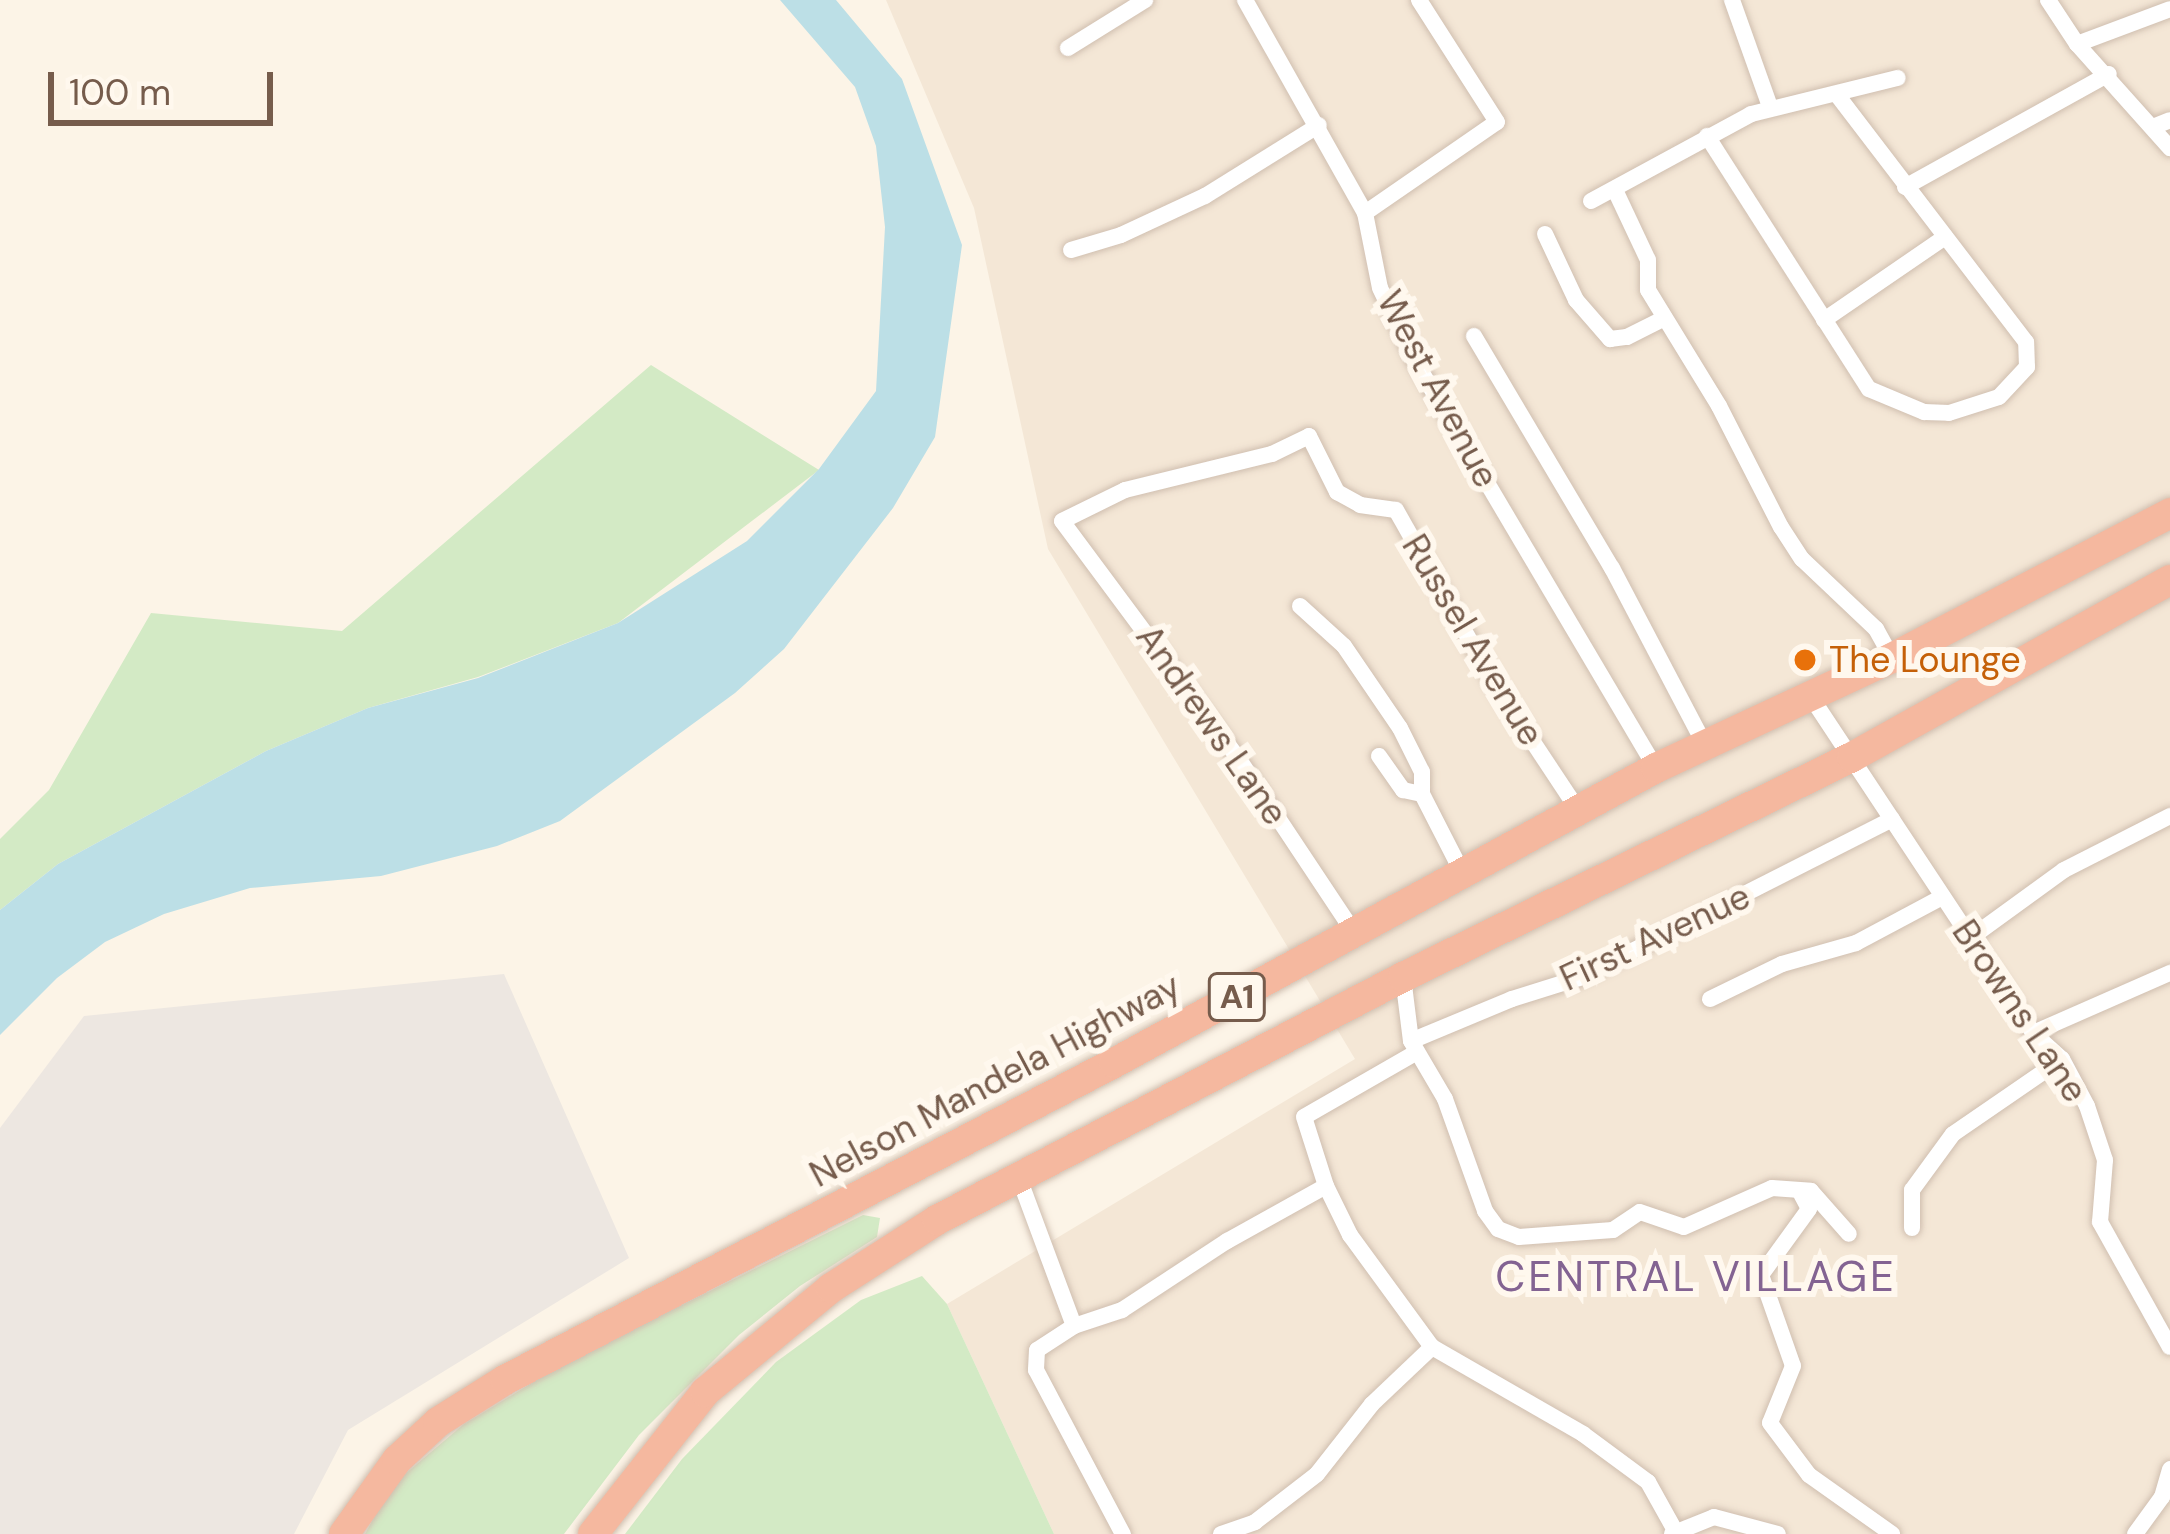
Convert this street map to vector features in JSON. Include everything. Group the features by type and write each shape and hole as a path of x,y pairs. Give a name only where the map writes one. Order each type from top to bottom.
{"highway":[{"name":"Nelson Mandela Highway","path":"344,1534 397,1460 438,1422 505,1380 1581,814 1656,768 1892,658 2170,513"},
{"name":"A1","path":"593,1534 705,1392 831,1288 937,1220 1031,1175 1402,977 1852,757 2170,580"}],"street":[{"path":"1068,48 1145,0"},
{"name":"West Avenue","path":"1245,0 1365,213 1380,288 1415,362 1656,768"},
{"path":"1365,213 1497,122 1419,0"},
{"path":"1732,0 1770,107"},
{"path":"2048,0 2077,44 2162,123 2170,148"},
{"path":"2077,44 2170,9"},
{"path":"1905,187 2109,74"},
{"path":"1591,201 1707,136 1770,107 1898,78"},
{"path":"1707,136 1869,389 1900,406 1948,413 1999,397 2027,367 2026,342 1838,95"},
{"path":"1071,250 1120,236 1205,196 1319,125"},
{"path":"1615,190 1648,260 1648,290 1802,559 1851,599 1892,658"},
{"path":"1545,234 1576,300 1610,339 1627,337 1665,318"},
{"path":"1823,320 1945,237"},
{"path":"1474,336 1612,568 1706,748"},
{"name":"Russel Avenue","path":"1062,521 1125,490 1272,454 1309,436 1337,492 1360,506 1396,510 1492,680 1581,814"},
{"name":"Andrews Lane","path":"1062,521 1225,740 1355,934"},
{"path":"1300,606 1344,646 1390,712 1423,772 1422,794 1464,876"},
{"name":"Browns Lane","path":"1811,697 2033,1033 2062,1059 2087,1106 2105,1160 2100,1222 2170,1347"},
{"path":"1379,756 1403,790 1422,794"},
{"path":"1969,939 2064,870 2170,816"},
{"name":"First Avenue","path":"1326,1186 1304,1117 1456,1020 1579,978 1892,819"},
{"path":"1710,999 1782,964 1856,943 1942,897"},
{"path":"2033,1033 2170,973"},
{"path":"1402,977 1414,1046 1445,1099 1485,1211 1498,1229 1519,1237 1613,1230 1640,1212 1684,1227 1772,1188 1811,1191 1849,1234"},
{"path":"1912,1228 1912,1190 1953,1134 2062,1059"},
{"path":"1031,1175 1073,1326"},
{"path":"1123,1534 1036,1370 1037,1350 1073,1326 1122,1310 1227,1240 1326,1186 1350,1234 1432,1347 1582,1434 1648,1482 1675,1533 1714,1517 1778,1534"},
{"path":"1800,1192 1809,1209 1761,1275 1793,1366 1770,1424 1809,1475 1892,1534"},
{"path":"1221,1534 1255,1522 1317,1474 1372,1404 1432,1347"},
{"path":"2135,1534 2162,1497 2170,1469"}],"shaded area":[{"path":"886,0 2170,0 2170,1534 1054,1534 947,1304 1355,1059 1048,549 974,208"},
{"path":"504,974 629,1258 348,1430 294,1534 0,1534 0,1128 84,1016"}],"green space":[{"path":"651,365 819,470 618,623 478,677 368,708 266,751 58,864 0,910 0,839 49,790 151,613 342,631"},
{"path":"863,1215 880,1218 877,1237 800,1286 739,1335 639,1435 564,1534 365,1534 391,1486 464,1424 565,1363"},
{"path":"922,1276 947,1304 1054,1534 625,1534 682,1459 776,1362 861,1300"}],"water":[{"path":"780,0 836,0 902,79 962,245 935,437 893,508 784,649 735,693 560,821 497,846 381,876 250,888 164,914 105,942 57,978 0,1035 0,910 58,864 266,751 368,708 478,678 618,623 747,541 819,469 876,391 885,227 876,146 855,87"}],"place":[{"name":"The Lounge","path":"1805,660"}],"district":[{"name":"CENTRAL VILLAGE","path":"1696,1277"}]}
